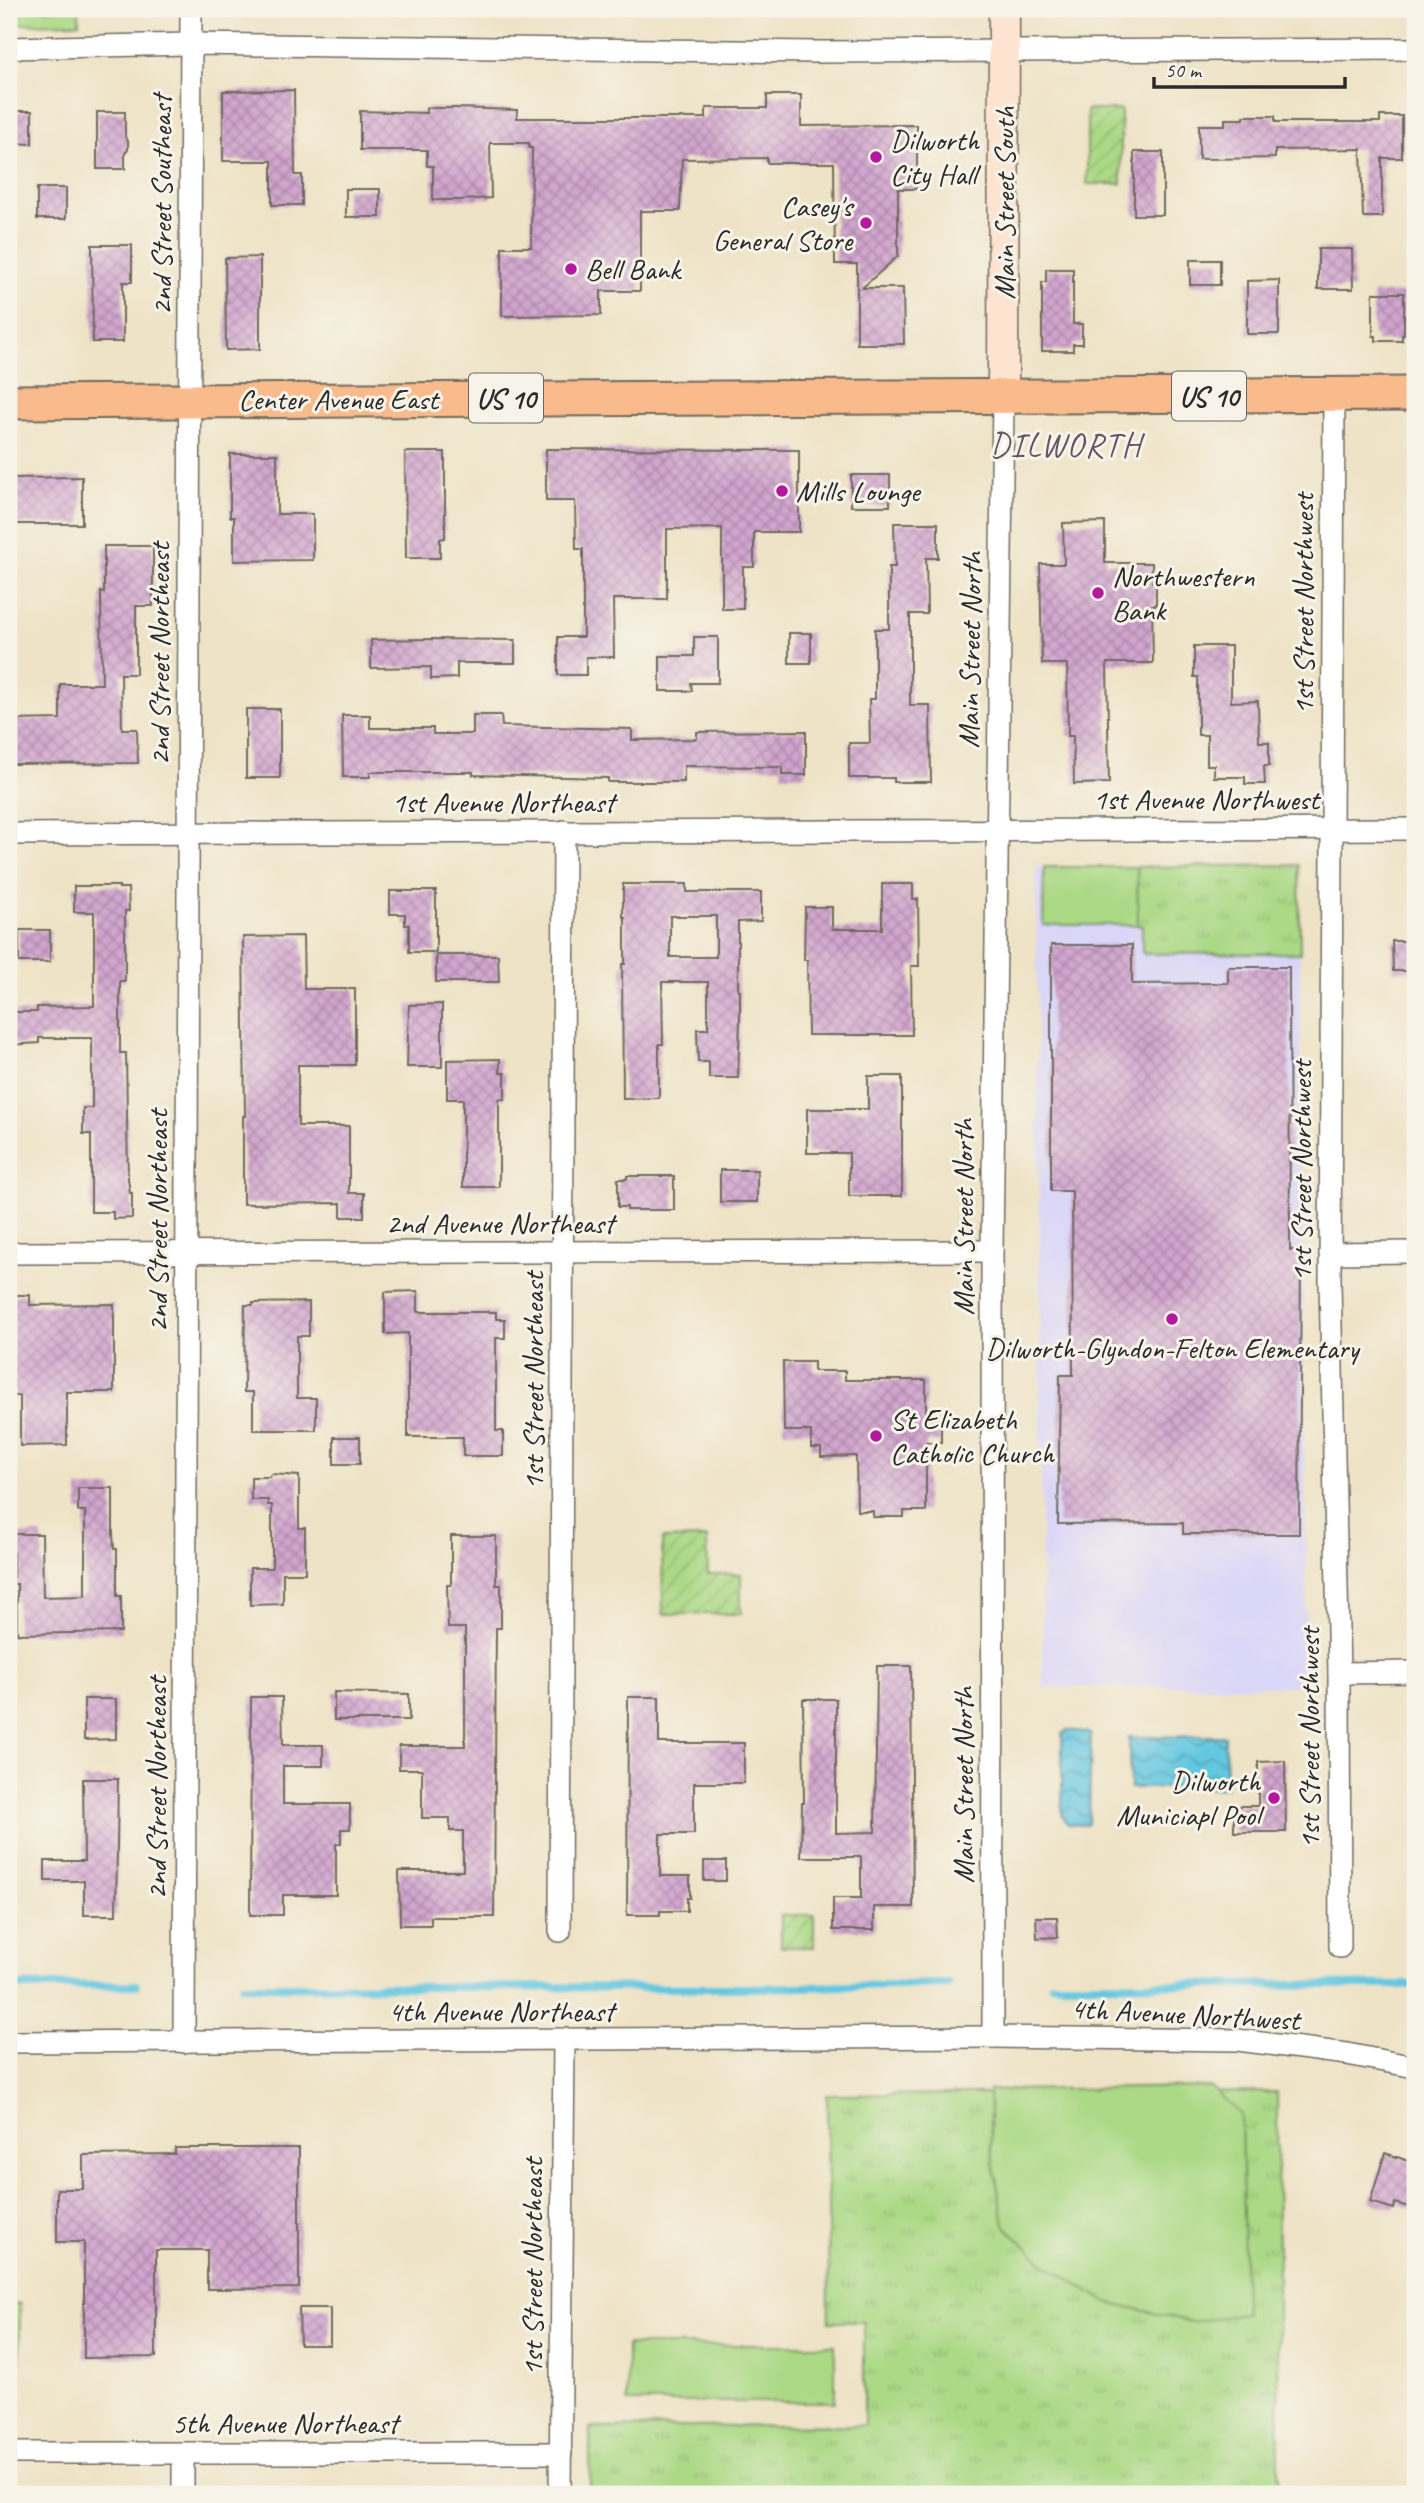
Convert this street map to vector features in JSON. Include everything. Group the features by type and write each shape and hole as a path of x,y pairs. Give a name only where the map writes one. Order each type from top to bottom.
{"main road":[{"name":"US 10","path":"1003,398 1415,394"},
{"name":"Center Avenue East","path":"9,402 817,396 1003,398"}],"street":[{"name":"2nd Street Southeast","path":"190,400 191,9"},
{"name":"Main Street South","path":"1003,398 1004,9"},
{"path":"9,48 190,44 816,52 1415,49"},
{"name":"1st Street Northwest","path":"1334,395 1330,1253 1339,1673 1340,1947"},
{"name":"Main Street North","path":"993,2037 992,1251 1003,398"},
{"name":"2nd Street Northeast","path":"184,2042 190,400"},
{"name":"1st Avenue Northwest","path":"997,830 1415,829"},
{"name":"1st Avenue Northeast","path":"9,834 997,830"},
{"name":"1st Street Northeast","path":"561,1931 564,831"},
{"name":"2nd Avenue Northeast","path":"9,1253 992,1251"},
{"path":"1330,1253 1415,1252"},
{"path":"1339,1673 1415,1672"},
{"name":"4th Avenue Northeast","path":"9,2042 993,2037"},
{"name":"4th Avenue Northwest","path":"993,2037 1238,2040 1347,2054 1415,2067"},
{"name":"1st Street Northeast","path":"560,2494 564,2041"},
{"name":"5th Avenue Northeast","path":"9,2453 561,2453"},
{"path":"183,2453 183,2494"}],"shaded area":[{"name":"Dilworth-Glyndon-Felton Elementary","path":"1299,865 1307,1686 1043,1687 1036,867"}],"green space":[{"path":"9,9 79,9 79,23 9,24"},
{"path":"1087,110 1121,110 1121,184 1087,184"},
{"path":"1299,865 1300,953 1142,952 1142,926 1138,925 1137,867"},
{"path":"1044,867 1137,867 1138,925 1043,925"},
{"path":"707,1538 708,1574 741,1574 741,1614 663,1614 662,1539"},
{"path":"781,1915 814,1915 814,1947 781,1947"},
{"path":"1210,2087 1241,2114 1245,2313 1192,2322 1107,2302 1045,2264 1004,2225 991,2148 989,2090"},
{"path":"1277,2092 1279,2494 590,2494 590,2428 864,2425 864,2322 829,2322 827,2095"},
{"path":"9,2304 20,2304 19,2426 9,2426"},
{"path":"627,2345 835,2345 835,2402 627,2402"}],"water":[{"path":"1067,1730 1087,1732 1091,1735 1087,1825 1068,1824 1062,1815 1062,1734"},
{"path":"1225,1736 1226,1787 1130,1788 1129,1737"}],"building":[{"path":"294,90 295,175 302,175 302,205 272,205 272,161 223,161 223,91"},
{"path":"767,95 801,95 801,126 917,125 917,189 898,189 898,256 862,288 903,288 904,344 857,344 857,264 835,264 834,163 767,163 767,158 682,159 680,211 640,211 640,291 601,291 601,315 502,316 502,247 531,247 532,148 529,148 529,143 490,143 491,198 459,200 433,200 433,166 427,166 427,150 360,150 360,111 426,113 426,108 456,108 517,110 517,118 706,118 706,108 767,108"},
{"path":"9,111 32,111 32,144 9,143"},
{"path":"97,112 125,112 128,150 125,153 125,169 97,169"},
{"path":"1244,116 1275,116 1275,122 1380,122 1380,116 1402,116 1402,158 1382,158 1382,217 1363,217 1361,149 1275,150 1275,158 1199,159 1199,125 1225,125 1225,119 1244,119"},
{"path":"1134,152 1163,152 1163,215 1134,215"},
{"path":"37,188 66,188 66,219 37,219"},
{"path":"346,189 380,189 380,217 346,217"},
{"path":"92,245 132,245 132,282 123,282 123,342 93,342"},
{"path":"1318,249 1352,249 1353,289 1318,289"},
{"path":"260,257 260,349 226,350 225,258"},
{"path":"1190,260 1220,260 1220,285 1190,285"},
{"path":"1046,269 1073,269 1073,324 1082,324 1082,344 1073,344 1073,351 1042,351 1042,282 1046,282"},
{"path":"1279,280 1279,334 1247,334 1247,281"},
{"path":"1373,293 1404,293 1402,341 1376,341 1376,336 1373,336"},
{"path":"546,449 799,450 799,532 754,532 754,567 743,567 743,609 722,609 722,528 667,529 667,599 613,599 614,657 586,657 586,675 558,675 558,637 583,637 583,549 576,549 575,501 546,501"},
{"path":"405,452 445,452 445,538 440,539 440,558 406,558"},
{"path":"230,454 277,454 277,514 313,514 313,560 234,561 234,517 230,517"},
{"path":"851,475 890,475 890,506 851,506"},
{"path":"82,477 82,524 9,524 9,478"},
{"name":"Northwestern Bank","path":"1105,522 1105,563 1152,563 1152,582 1156,582 1156,605 1152,605 1153,663 1107,663 1109,783 1074,784 1073,736 1068,736 1067,664 1042,664 1040,564 1064,564 1063,523"},
{"path":"894,523 938,523 938,558 926,558 927,614 910,614 910,705 930,705 931,782 894,782 894,778 849,778 849,743 870,743 869,699 875,699 875,629 889,629 889,567 895,567"},
{"path":"104,546 153,546 153,606 136,606 136,674 121,674 122,729 137,729 138,763 9,764 9,720 60,719 60,684 102,684 101,592 104,592"},
{"path":"789,633 811,633 811,663 789,663"},
{"path":"694,637 718,637 718,683 691,683 692,691 660,691 660,656 694,656"},
{"path":"371,640 515,640 515,663 457,663 457,678 431,679 431,667 371,668"},
{"path":"1194,646 1231,646 1231,702 1258,701 1259,742 1269,742 1269,766 1264,766 1265,784 1245,784 1245,777 1214,777 1214,765 1207,765 1207,735 1198,735 1198,677 1194,677"},
{"path":"246,709 280,709 280,778 246,778"},
{"path":"342,715 370,715 370,728 433,728 433,734 473,734 473,715 501,715 502,726 632,729 632,740 697,739 697,732 806,731 806,775 782,775 782,767 684,766 684,782 608,782 608,778 473,775 473,772 370,772 370,777 343,777"},
{"path":"623,884 687,884 687,892 761,892 761,921 738,922 738,1078 709,1078 709,1062 698,1062 697,1029 708,1029 708,982 662,982 663,1044 659,1044 659,1098 623,1099","holes":["670,916 716,916 716,957 670,957"]},
{"path":"882,884 913,884 913,899 918,899 919,966 911,966 912,1035 808,1035 807,960 804,960 805,907 832,907 832,929 882,929"},
{"path":"74,886 128,888 129,911 125,911 125,981 120,981 120,1053 126,1053 128,1179 132,1193 132,1218 113,1219 113,1212 91,1212 91,1134 83,1134 83,1108 92,1108 92,1038 39,1038 39,1043 9,1045 9,1012 37,1012 37,1007 94,1006 94,912 74,912"},
{"path":"390,891 436,891 436,952 409,952 409,925 405,925 405,914 390,914"},
{"path":"19,930 50,930 50,962 19,962"},
{"path":"303,936 304,989 355,989 355,1065 298,1065 298,1126 349,1126 349,1193 364,1193 364,1217 341,1217 341,1203 243,1204 243,937"},
{"path":"1392,941 1415,941 1415,971 1393,971"},
{"name":"Dilworth-Glyndon-Felton Elementary","path":"1051,945 1132,945 1132,984 1228,983 1228,967 1289,967 1290,1250 1301,1250 1299,1534 1183,1534 1183,1523 1058,1524 1060,1375 1073,1375 1072,1191 1051,1191"},
{"path":"436,955 498,955 499,982 436,982"},
{"path":"442,1004 442,1067 407,1067 409,1005"},
{"path":"500,1059 500,1073 505,1073 505,1099 499,1099 499,1187 463,1187 463,1099 447,1099 447,1060"},
{"path":"868,1076 902,1076 902,1196 849,1196 849,1153 807,1153 807,1109 868,1109"},
{"path":"720,1170 757,1170 757,1202 720,1202"},
{"path":"627,1176 674,1176 674,1210 627,1210 627,1207 618,1207 618,1179 627,1179"},
{"path":"418,1291 418,1312 496,1312 496,1319 505,1319 505,1338 496,1338 496,1431 503,1431 503,1456 463,1456 463,1437 408,1437 408,1333 385,1334 385,1292"},
{"path":"9,1295 30,1295 30,1305 114,1304 114,1392 67,1392 67,1445 20,1446 20,1396 13,1396"},
{"path":"309,1302 309,1336 297,1336 297,1398 316,1398 316,1430 253,1430 253,1392 244,1392 245,1305"},
{"name":"St Elizabeth Catholic Church","path":"783,1362 814,1362 814,1371 845,1371 845,1380 926,1380 926,1422 941,1422 941,1442 926,1442 926,1511 904,1511 904,1517 873,1517 873,1511 857,1511 856,1456 821,1457 821,1448 811,1448 811,1431 784,1431"},
{"path":"334,1437 360,1437 360,1464 334,1464"},
{"path":"271,1474 299,1476 299,1528 305,1528 305,1573 283,1573 283,1604 250,1605 250,1568 272,1568 272,1505 268,1505 268,1500 251,1500 251,1477 269,1477"},
{"path":"78,1488 113,1488 113,1533 114,1549 117,1549 117,1596 121,1596 121,1632 17,1634 13,1534 42,1534 43,1597 85,1596 85,1511 78,1511"},
{"path":"451,1536 496,1536 496,1585 501,1585 501,1628 496,1628 494,1917 431,1917 431,1925 400,1925 399,1871 463,1871 463,1831 450,1831 450,1818 422,1818 422,1769 399,1769 399,1746 465,1746 465,1628 448,1628 447,1585 451,1585"},
{"path":"877,1666 911,1666 913,1907 874,1907 874,1930 833,1930 833,1898 861,1898 861,1857 801,1857 804,1803 803,1699 836,1699 836,1833 875,1832"},
{"path":"334,1692 409,1694 409,1720 334,1720"},
{"path":"251,1697 282,1697 283,1745 323,1745 323,1766 283,1766 283,1804 350,1804 350,1829 341,1829 341,1844 336,1844 336,1895 283,1895 283,1915 250,1915"},
{"path":"628,1697 659,1697 659,1743 744,1743 744,1783 694,1783 694,1834 660,1834 660,1876 690,1876 687,1911 660,1911 660,1915 627,1915"},
{"path":"84,1699 116,1699 116,1739 84,1740"},
{"name":"Dilworth Municiapl Pool","path":"1285,1761 1286,1832 1234,1832 1234,1806 1258,1806 1258,1762"},
{"path":"83,1779 118,1779 116,1915 84,1915 84,1881 45,1881 45,1861 84,1861"},
{"path":"704,1861 726,1861 726,1881 704,1881"},
{"path":"1036,1917 1057,1917 1058,1937 1037,1938"},
{"path":"175,2148 299,2148 299,2288 207,2289 207,2250 156,2250 156,2357 84,2358 84,2242 57,2242 57,2189 83,2189 83,2155 175,2154"},
{"path":"1385,2153 1415,2163 1415,2209 1395,2203 1394,2209 1370,2202"},
{"path":"299,2308 330,2308 330,2345 300,2345"}],"waterway":[{"path":"243,1986 745,1988 948,1984"},
{"path":"1052,1984 1415,1985"},
{"path":"9,1986 136,1985"}],"place":[{"name":"Dilworth City Hall","path":"876,157"},
{"name":"Casey's General Store","path":"866,223"},
{"name":"Bell Bank","path":"571,269"},
{"name":"Mills Lounge","path":"782,491"},
{"name":"Northwestern Bank","path":"1098,593"},
{"name":"Dilworth-Glyndon-Felton Elementary","path":"1172,1319"},
{"name":"St Elizabeth Catholic Church","path":"876,1436"},
{"name":"Dilworth Municiapl Pool","path":"1274,1798"}],"district":[{"name":"DILWORTH","path":"1066,444"}]}
